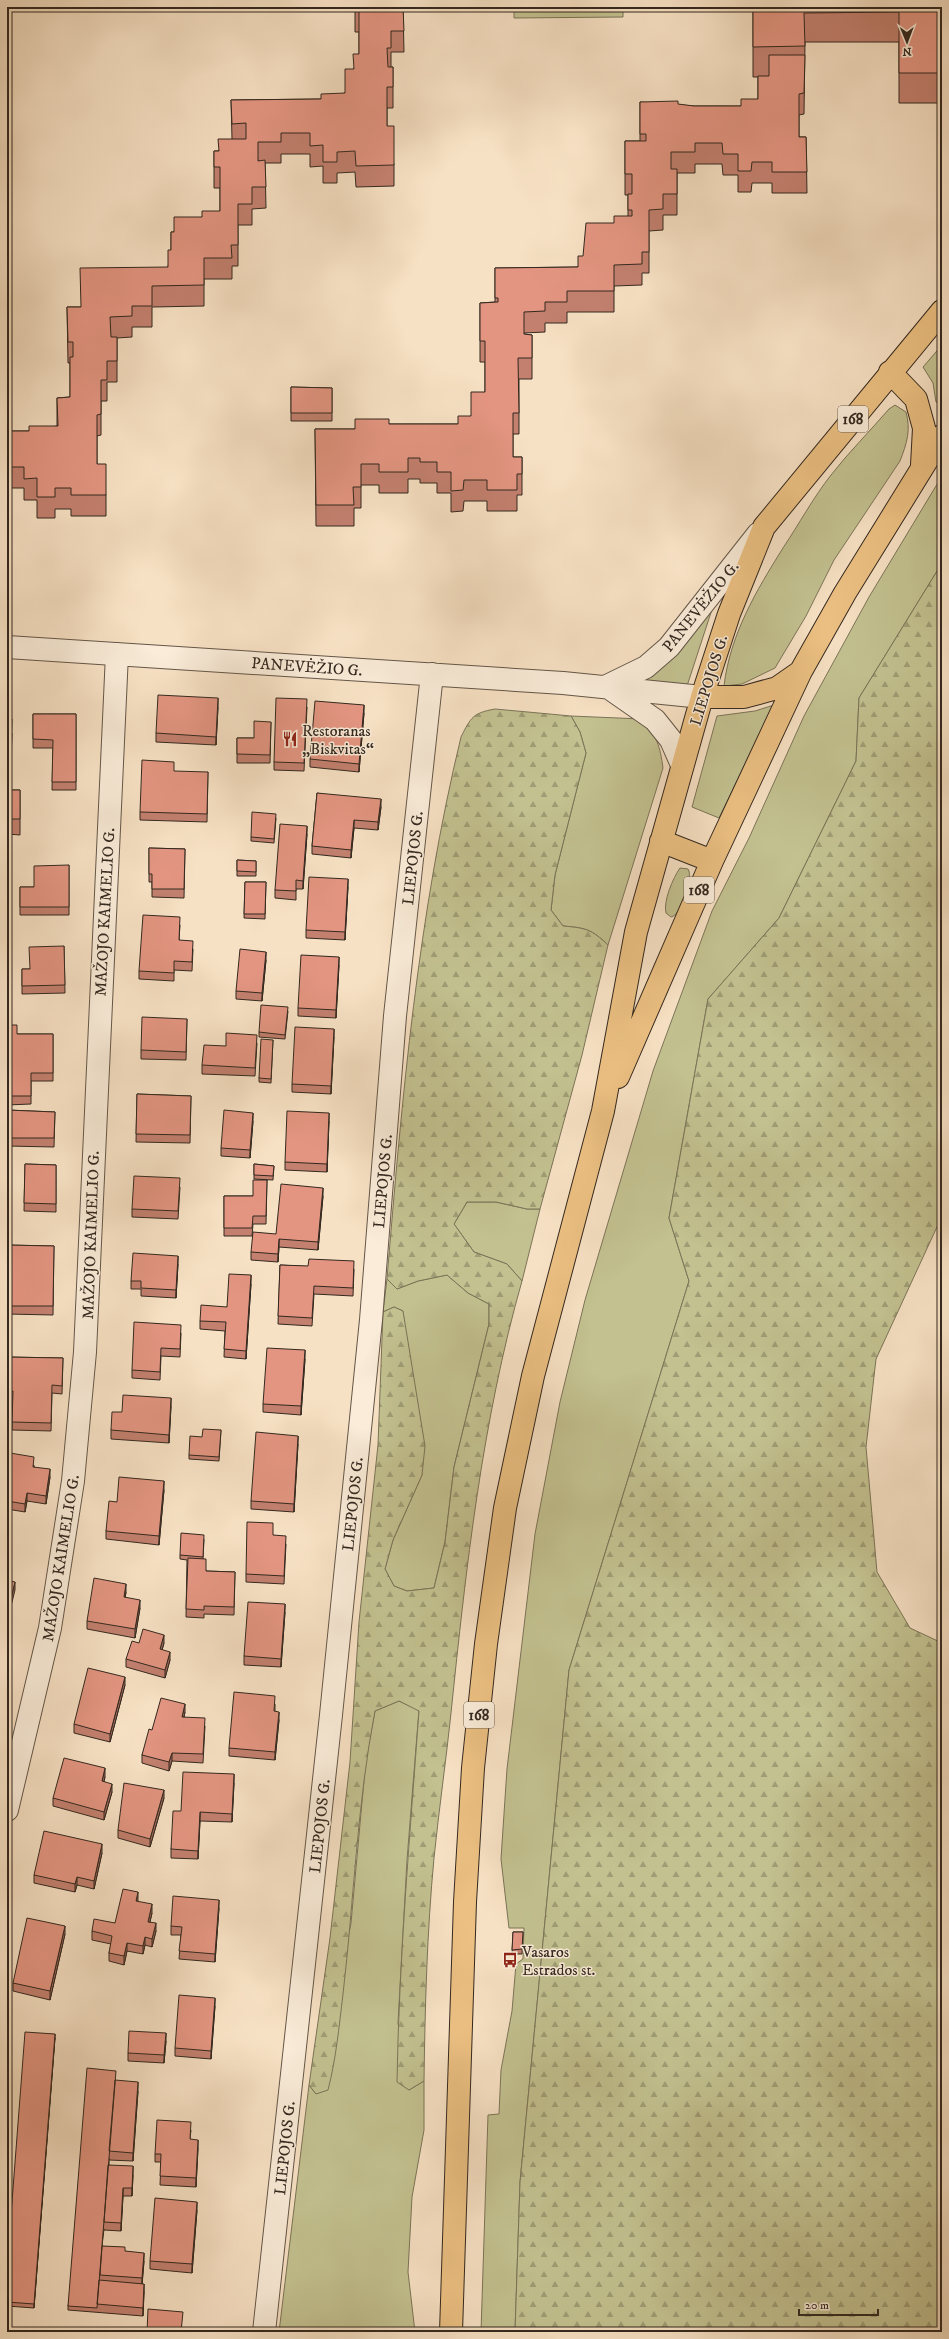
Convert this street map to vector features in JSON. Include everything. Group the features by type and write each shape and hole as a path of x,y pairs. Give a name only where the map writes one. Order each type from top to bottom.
{"main road":[{"name":"LIEPOJOS G.","path":"451,2332 465,1902 473,1768 486,1644 505,1508 532,1384 603,1111 636,932 702,697 729,614 764,527 890,372 942,311"},
{"path":"890,372 916,399 924,428 922,468"},
{"name":"LIEPOJOS G.","path":"603,1111 712,861 801,671 845,593 942,436"},
{"path":"702,697 744,697 777,688 801,671"},
{"path":"661,840 712,861"}],"street":[{"name":"PANEVĖŽIO G.","path":"607,686 646,667 669,647 764,527"},
{"name":"PANEVĖŽIO G.","path":"7,647 607,686 702,697"},
{"name":"MAŽOJO KAIMELIO G.","path":"7,1810 50,1628 73,1481 85,1352 117,654"},
{"name":"LIEPOJOS G.","path":"264,2332 335,1676 371,1320 395,1016 432,674"},
{"path":"607,686 655,720 671,740 682,765"}],"green space":[{"path":"514,7 623,7 623,17 514,18"},
{"path":"942,345 942,401 940,403 936,402 933,383 923,367"},
{"path":"895,405 906,412 908,425 906,442 900,461 834,560 806,616 775,668 742,684 724,686 727,667 738,631 754,597 773,564 824,484 889,409"},
{"path":"942,476 942,563 859,698 856,761 779,918 708,999 669,1218 689,1281 569,1670 520,2182 515,2332 481,2332 488,2115 499,2114 501,2070 512,2011 516,1964 523,1959 524,1928 509,1928 501,1859 507,1769 535,1534 560,1402 585,1300 653,1071 712,911 749,838 804,716 869,597"},
{"path":"942,563 942,1216 876,1359 866,1447 877,1572 910,1628 942,1643 942,2332 515,2332 520,2182 569,1670 689,1281 669,1218 708,999 779,918 856,761 859,698"},
{"path":"718,591 687,686 641,683 641,679 655,672 677,653 695,630"},
{"path":"774,705 719,818 692,807 717,716 755,711"},
{"path":"495,709 571,716 580,732 586,753 555,875 551,910 563,926 588,930 608,945 582,1055 540,1209 527,1209 496,1202 467,1202 454,1224 474,1252 507,1264 522,1281 496,1387 486,1441 477,1495 463,1604 432,1886 427,1969 424,2081 409,2090 397,2082 402,1943 419,1711 399,1701 375,1711 364,1781 356,1852 347,1959 335,2055 328,2090 316,2094 309,2085 330,1938 350,1762 359,1622 378,1445 383,1312 394,1307 403,1311 425,1446 422,1475 393,1540 385,1569 394,1586 407,1591 434,1588 445,1542 454,1467 489,1324 489,1304 468,1293 447,1275 418,1281 397,1289 387,1279 406,1074 433,871 461,737 470,720 477,714"},
{"path":"571,716 642,719 657,742 662,760 663,768 608,945 588,930 563,926 551,910 555,875 586,753 580,732"},
{"path":"680,868 688,869 688,888 679,910 671,917 666,913 665,908 667,896 674,878"},
{"path":"467,1202 496,1202 527,1209 540,1209 522,1281 507,1264 474,1252 454,1224"},
{"path":"447,1275 468,1293 489,1304 489,1324 454,1467 445,1542 434,1588 407,1591 394,1586 385,1569 393,1540 422,1475 403,1311 394,1307 383,1312 387,1279 397,1289 418,1281"},
{"path":"399,1701 419,1710 407,1860 398,2023 409,2090 424,2081 424,2130 412,2197 408,2272 415,2332 279,2332 309,2085 316,2094 351,1923 366,1758 375,1711"}],"building":[{"path":"355,7 403,7 404,31 391,31 391,48 387,48 388,67 393,67 393,87 387,87 387,126 394,126 394,165 356,166 355,151 337,152 337,162 323,162 323,145 310,146 310,133 281,133 281,142 258,142 258,161 265,160 266,187 252,187 252,204 238,204 238,245 231,245 232,258 204,258 204,285 152,286 152,306 132,306 132,316 110,317 111,337 117,337 117,361 107,361 107,380 101,380 101,414 97,415 97,464 106,464 106,495 71,495 71,488 55,488 55,497 37,497 37,478 24,479 24,467 7,467 7,428 11,428 11,431 29,431 29,426 58,426 57,398 70,397 70,357 73,357 73,342 68,342 67,307 81,307 80,268 168,267 168,250 171,250 171,232 174,232 174,217 202,217 202,211 220,211 220,167 214,167 214,151 219,151 218,139 246,139 246,123 232,124 231,100 321,99 321,94 345,93 345,69 354,69 353,54 359,54 359,11 355,11"},
{"path":"753,7 942,7 942,73 899,73 899,12 804,13 805,46 753,47"},
{"path":"769,55 805,55 804,93 799,94 799,137 806,137 807,172 772,172 772,162 752,162 751,171 738,171 738,154 723,154 722,143 695,143 695,152 671,152 671,169 677,169 677,194 663,194 663,209 649,210 649,252 642,252 642,264 614,265 614,291 567,291 567,302 545,302 545,311 524,312 524,334 532,335 532,358 518,358 519,413 513,413 513,457 522,457 522,474 517,474 517,490 487,490 487,480 464,480 463,490 451,491 451,472 437,472 437,462 420,462 420,458 408,458 408,472 379,472 379,464 361,464 361,487 353,487 354,505 316,505 315,429 355,429 355,419 389,419 389,424 458,424 458,416 471,416 471,392 485,392 485,341 480,341 480,303 498,302 498,298 495,298 495,268 578,267 578,256 583,256 586,223 614,223 614,216 632,216 632,210 628,210 628,194 632,194 632,174 625,174 625,141 646,141 646,134 640,134 640,102 678,101 678,104 694,106 741,106 741,99 758,99 758,76 769,76"},
{"path":"291,387 332,388 332,413 291,413"},
{"path":"158,695 218,698 216,737 156,733"},
{"name":"Restoranas „Biskvitas“","path":"276,698 307,699 304,763 274,762"},
{"path":"315,701 364,705 359,764 310,759"},
{"path":"33,714 76,714 76,782 52,782 53,740 33,739"},
{"path":"7,719 12,719 10,790 20,790 20,819 7,819"},
{"path":"254,721 271,722 270,755 237,754 237,738 254,738"},
{"path":"142,760 174,762 174,771 208,772 207,814 140,812"},
{"path":"317,793 381,799 378,822 354,820 351,850 312,846"},
{"path":"252,812 276,814 274,839 251,837"},
{"path":"280,824 307,826 303,881 296,880 296,891 275,890"},
{"path":"149,848 185,849 184,889 152,889 152,874 149,874"},
{"path":"237,860 256,861 256,872 237,871"},
{"path":"69,865 69,907 20,907 20,887 34,887 34,866"},
{"path":"309,877 348,879 345,932 306,930"},
{"path":"245,882 266,882 265,914 244,914"},
{"path":"143,915 180,917 179,940 193,941 192,962 174,961 174,973 139,971"},
{"path":"64,946 65,985 22,986 22,969 30,969 29,947"},
{"path":"240,949 266,952 262,993 236,991"},
{"path":"301,955 339,957 336,1010 298,1008"},
{"path":"261,1005 288,1007 285,1035 259,1032"},
{"path":"142,1017 187,1019 186,1052 141,1050"},
{"path":"7,1025 17,1025 17,1034 53,1034 53,1073 31,1073 31,1096 7,1096"},
{"path":"295,1027 334,1029 331,1086 292,1084"},
{"path":"226,1033 257,1035 255,1068 202,1065 204,1045 226,1046"},
{"path":"261,1039 273,1040 271,1079 259,1078"},
{"path":"137,1094 191,1096 190,1135 136,1134"},
{"path":"7,1110 55,1112 54,1138 7,1138"},
{"path":"224,1110 253,1113 250,1150 221,1148"},
{"path":"287,1111 329,1113 327,1164 285,1162"},
{"path":"25,1164 56,1165 56,1204 24,1203"},
{"path":"254,1164 274,1166 273,1176 254,1175"},
{"path":"134,1176 180,1178 178,1211 132,1209"},
{"path":"253,1180 267,1180 266,1216 253,1216 252,1228 224,1228 224,1196 253,1196"},
{"path":"281,1184 323,1188 318,1242 279,1239 278,1254 251,1252 253,1232 276,1234"},
{"path":"7,1245 54,1246 53,1306 7,1306"},
{"path":"133,1253 178,1256 176,1290 141,1288 141,1281 131,1281"},
{"path":"309,1259 354,1261 353,1288 314,1286 312,1318 278,1316 280,1265 308,1266"},
{"path":"229,1274 251,1275 246,1351 224,1349 226,1322 200,1321 201,1305 227,1307"},
{"path":"134,1322 181,1325 180,1349 161,1348 160,1372 132,1370"},
{"path":"267,1348 305,1350 301,1406 263,1404"},
{"path":"7,1357 63,1358 62,1386 52,1385 51,1423 12,1422 13,1391 7,1391"},
{"path":"123,1395 171,1398 169,1435 111,1430 112,1412 122,1412"},
{"path":"203,1429 221,1430 219,1457 189,1455 190,1436 202,1437"},
{"path":"256,1432 298,1436 294,1504 251,1501"},
{"path":"10,1453 34,1457 33,1467 50,1469 46,1496 27,1493 25,1504 7,1501 7,1474"},
{"path":"119,1477 164,1481 159,1536 106,1531 109,1501 117,1502"},
{"path":"247,1522 273,1523 273,1535 286,1536 284,1576 246,1574"},
{"path":"181,1533 204,1535 203,1557 180,1555"},
{"path":"188,1558 206,1559 206,1571 235,1572 234,1607 204,1606 204,1610 186,1609"},
{"path":"94,1578 126,1584 124,1597 140,1600 135,1629 87,1621"},
{"path":"7,1580 15,1582 7,1614"},
{"path":"248,1602 285,1604 281,1659 244,1656"},
{"path":"143,1629 164,1635 160,1649 170,1652 165,1670 126,1659 132,1641 139,1643"},
{"path":"88,1668 125,1677 110,1734 74,1724"},
{"path":"234,1692 275,1696 274,1711 279,1712 275,1752 229,1748"},
{"path":"161,1698 185,1704 182,1717 205,1718 203,1754 172,1753 169,1762 142,1755 149,1729 152,1730"},
{"path":"64,1758 105,1768 102,1781 112,1784 104,1812 53,1798"},
{"path":"183,1772 234,1774 232,1814 200,1812 198,1851 171,1849 173,1811 181,1811"},
{"path":"124,1783 164,1790 150,1839 118,1830"},
{"path":"44,1831 102,1844 94,1881 77,1877 75,1884 34,1875"},
{"path":"123,1889 138,1892 136,1901 152,1904 148,1922 156,1923 152,1939 145,1937 143,1946 127,1943 124,1956 109,1953 112,1936 92,1931 94,1919 115,1923"},
{"path":"173,1896 219,1900 215,1954 179,1951 182,1927 171,1926"},
{"path":"27,1918 65,1926 50,1991 13,1983"},
{"path":"513,1932 523,1932 522,1949 512,1950"},
{"path":"179,1995 215,1998 211,2051 175,2048"},
{"path":"129,2031 166,2033 164,2055 128,2053"},
{"path":"25,2032 55,2034 34,2304 7,2302 7,2267"},
{"path":"87,2068 116,2071 97,2308 68,2306"},
{"path":"115,2080 138,2082 133,2153 109,2151"},
{"path":"157,2120 191,2122 190,2139 198,2140 196,2178 160,2176 161,2154 155,2154"},
{"path":"108,2165 133,2166 132,2188 123,2188 121,2223 104,2222"},
{"path":"155,2198 197,2202 192,2264 150,2261"},
{"path":"102,2246 125,2247 125,2251 144,2253 142,2278 100,2275"},
{"path":"99,2280 144,2284 143,2308 97,2304"},
{"path":"148,2309 183,2312 181,2332 147,2332"}],"place":[{"name":"Restoranas „Biskvitas“","path":"290,739"},
{"name":"Vasaros Estrados st.","path":"510,1960"}]}
